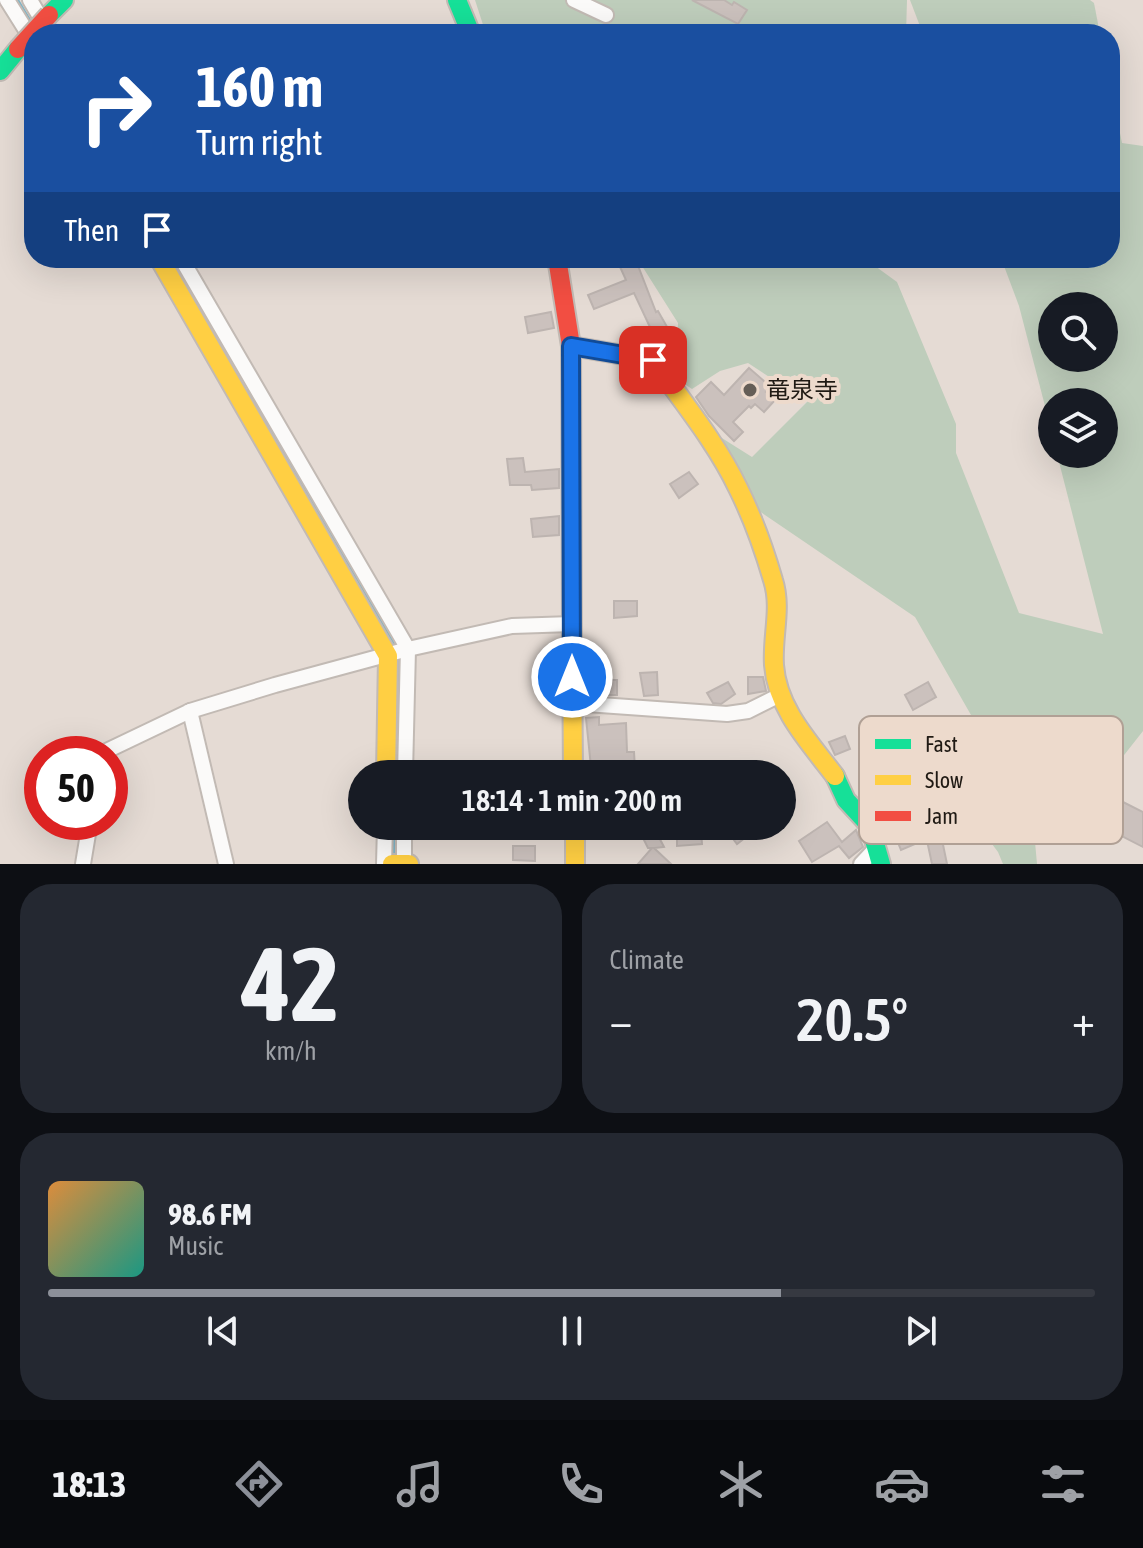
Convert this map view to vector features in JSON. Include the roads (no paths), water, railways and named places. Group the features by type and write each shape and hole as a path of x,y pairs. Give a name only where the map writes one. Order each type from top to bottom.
{"street":[{"path":"7,0 24,41"},
{"path":"30,0 48,24"},
{"path":"50,24 64,0"},
{"path":"457,0 467,24"},
{"path":"574,0 606,15"},
{"path":"0,71 24,48"},
{"path":"165,268 388,656 386,760"},
{"path":"187,268 408,649 405,760"},
{"path":"559,268 571,346 573,760"},
{"path":"571,346 653,360 723,462 738,487 774,582 778,615 774,665 780,695 791,718 836,777 846,800 859,814"},
{"path":"128,741 190,711 408,649 512,626 572,624"},
{"path":"572,703 727,714 748,711 780,695"},
{"path":"190,711 226,864"},
{"path":"83,864 87,840"},
{"path":"384,864 385,840"},
{"path":"392,864 404,864 404,840"},
{"path":"575,840 575,864"},
{"path":"861,864 879,856"}],"waterway":[{"path":"17,0 31,24"},
{"path":"247,391 395,645"},
{"path":"396,760 398,660"},
{"path":"394,858 395,840"}],"place":[{"name":"竜泉寺","path":"750,390"}]}
